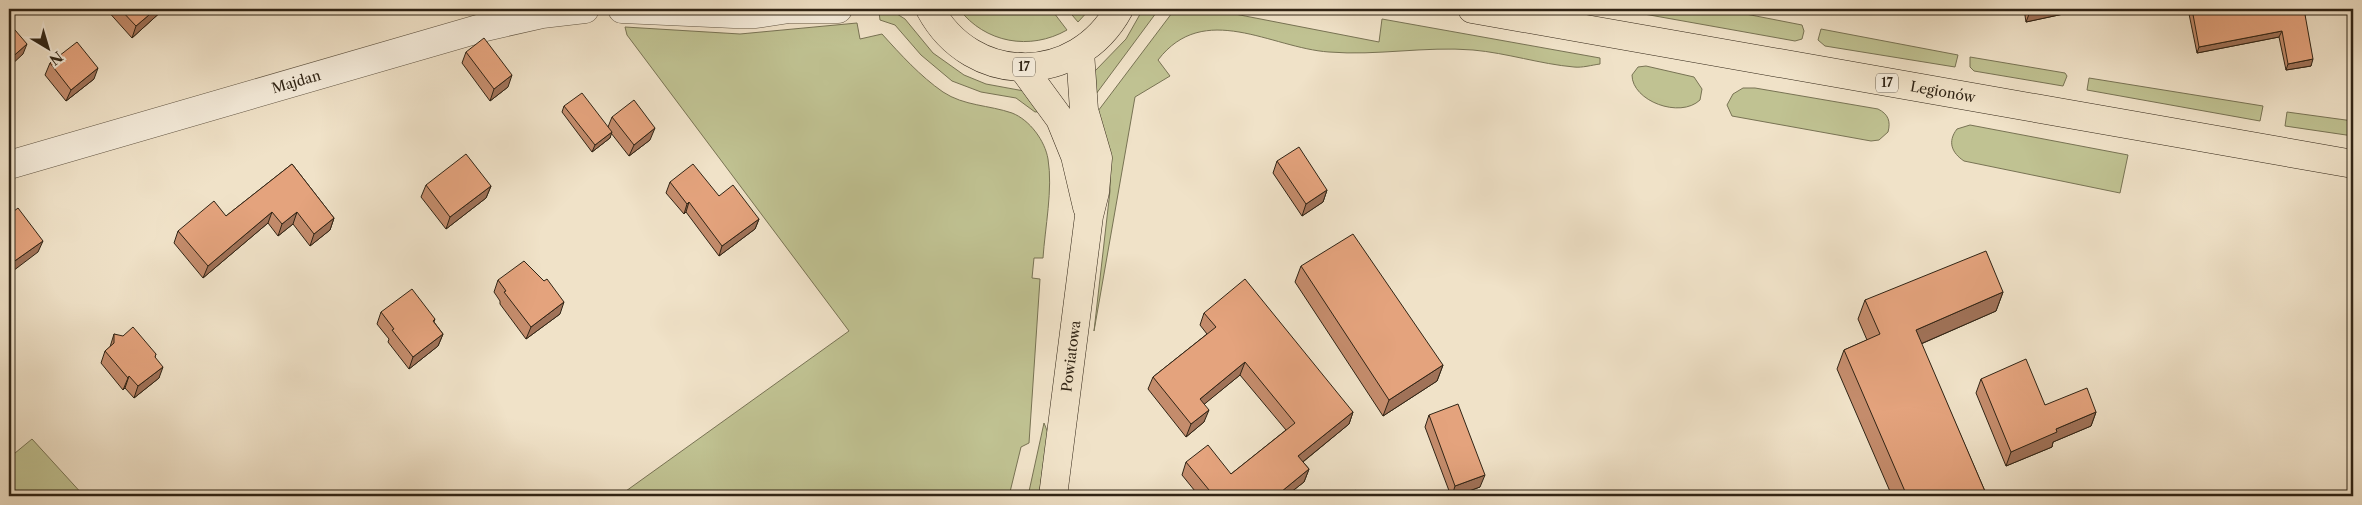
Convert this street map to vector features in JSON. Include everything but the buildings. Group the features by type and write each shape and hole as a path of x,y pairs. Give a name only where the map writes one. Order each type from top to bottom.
{"main road":[{"name":"17","path":"930,9 947,34 972,54 991,62 1022,67 1052,64 1080,52 1102,33 1119,9"},
{"name":"Legionów","path":"1472,9 1533,14 2353,164"},
{"name":"Powiatowa","path":"1053,496 1076,330 1089,216 1095,192 1098,158 1084,110 1080,52"},
{"name":"Powiatowa","path":"1022,67 1060,119 1075,156 1089,216"}],"street":[{"name":"Majdan","path":"9,165 485,27 542,14 585,9"},
{"path":"622,9 734,14 756,14 789,9 838,9"}],"green space":[{"path":"959,9 1051,9 1067,30 1053,37 1038,40 1023,42 1009,40 982,30"},
{"path":"1067,9 1090,9 1078,22"},
{"path":"1143,9 1159,9 1096,94 1092,79 1095,71 1126,39"},
{"path":"1175,9 1209,9 1379,42 1382,19 1600,58 1600,64 1574,67 1549,64 1486,51 1455,49 1365,53 1329,52 1307,49 1239,32 1217,30 1196,33 1176,42 1158,60 1170,76 1135,97 1094,331 1110,191 1110,158 1095,115"},
{"path":"1616,9 1720,9 1802,25 1804,31 1802,39 1795,41"},
{"path":"879,12 897,14 905,19 933,53 964,75 986,84 1024,91 1043,111 1035,112 1016,98 981,92 952,81 921,55 895,25 880,20"},
{"path":"857,23 860,39 882,34 919,72 943,92 959,100 1003,110 1019,116 1031,126 1044,145 1048,159 1050,183 1043,258 1034,258 1032,278 1040,279 1029,443 1021,447 1009,496 619,496 849,331 627,35 625,27 740,34"},
{"path":"1821,29 1958,55 1955,67 1825,46 1818,40"},
{"path":"1970,57 2065,73 2067,76 2063,86 1974,71 1970,67"},
{"path":"1646,66 1694,77 1702,89 1700,100 1681,108 1658,104 1648,99 1640,93 1634,84 1632,75 1638,67"},
{"path":"2089,78 2263,106 2260,121 2087,90"},
{"path":"1743,88 1755,88 1878,109 1888,118 1888,132 1879,140 1871,141 1732,116 1727,105 1733,94"},
{"path":"2287,112 2353,121 2353,136 2285,126"},
{"path":"1970,125 2128,155 2120,193 1964,161 1954,151 1952,138 1957,129"},
{"path":"1044,423 1048,433 1039,496 1028,496"},
{"path":"32,439 84,496 9,496 9,458"}]}
